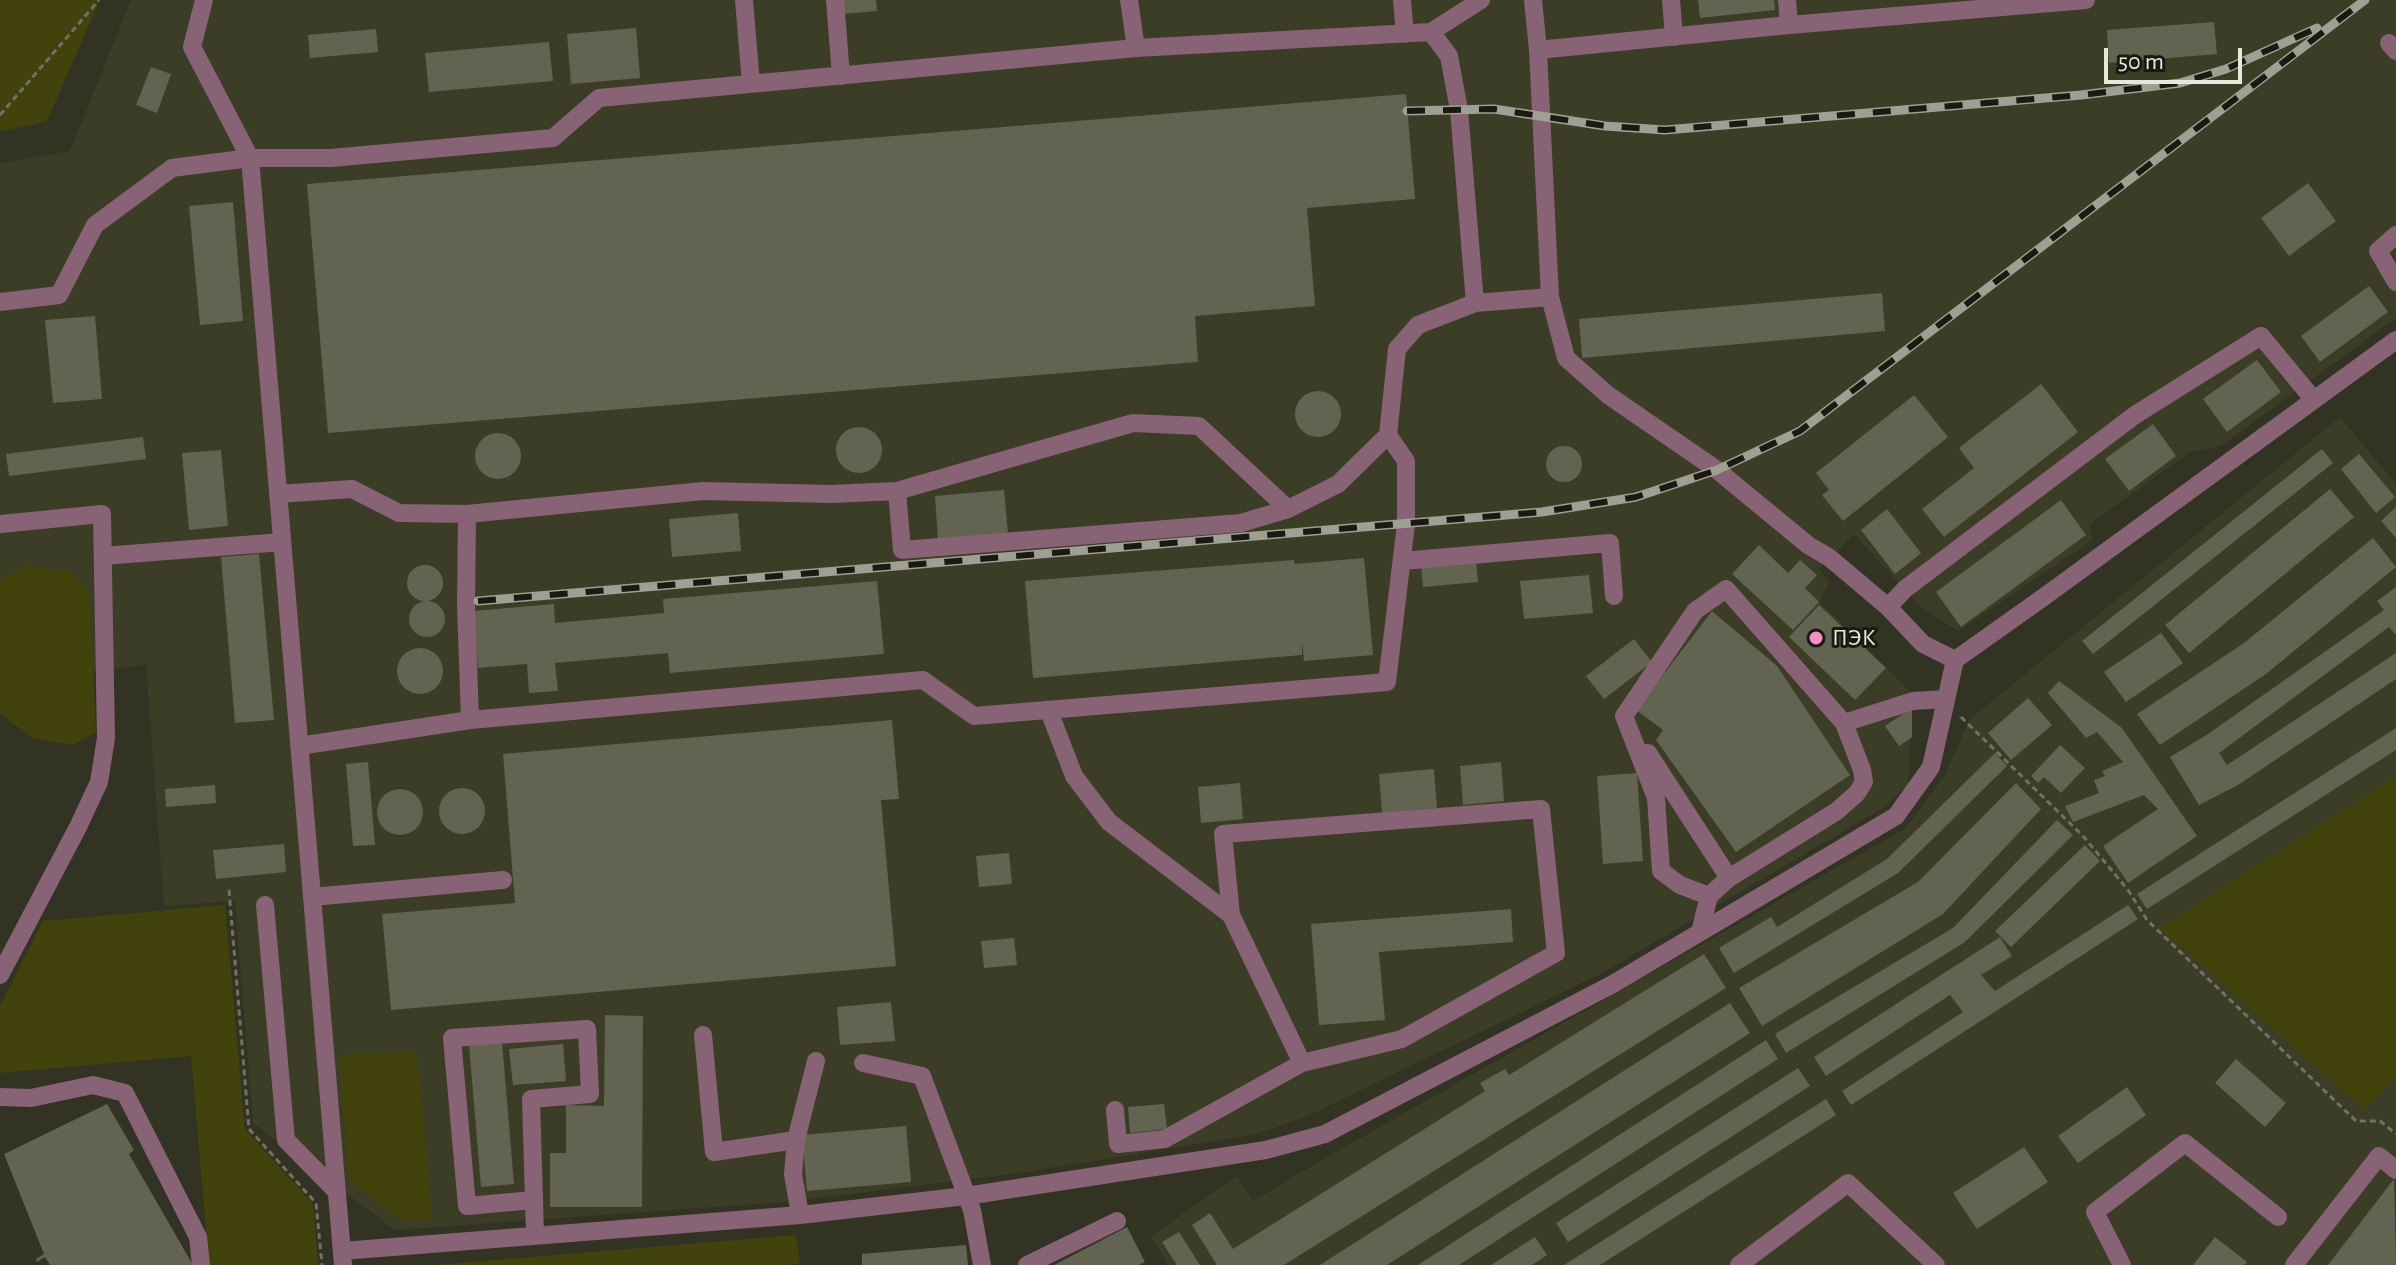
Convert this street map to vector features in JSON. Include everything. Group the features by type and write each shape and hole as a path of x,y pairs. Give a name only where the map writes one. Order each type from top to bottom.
{"lane":[{"path":"204,0 192,47 250,158 342,1258 535,1236 800,1215 966,1196 1266,1150 1325,1134 1613,984 1896,816 1931,767 1955,660 2396,340"},
{"path":"744,0 751,84"},
{"path":"835,0 841,76"},
{"path":"1129,0 1136,48"},
{"path":"1402,0 1405,34"},
{"path":"0,302 59,295 95,225 172,168 250,158 331,158 553,138 599,98 1136,48 1431,32 1481,0"},
{"path":"1533,0 1550,297 1566,358 1608,395 1717,470 1888,607 1923,644 1955,660"},
{"path":"1671,0 1674,37"},
{"path":"1787,0 1789,25"},
{"path":"1538,50 2086,0"},
{"path":"1431,32 1449,56 1459,110 1475,303"},
{"path":"2396,235 2378,251 2396,282"},
{"path":"897,491 902,550 1241,523 1288,509 1338,484 1388,435 1397,349 1418,325 1475,303 1550,297"},
{"path":"1888,607 1905,589 2135,415 2261,336 2314,400"},
{"path":"278,494 352,489 399,513 467,514 703,491 832,494 897,491 1133,423 1199,426 1288,509"},
{"path":"299,746 470,720 923,680 974,716 1387,682 1406,524 1406,461 1388,435"},
{"path":"0,524 102,514 106,738 99,782 73,838 0,975"},
{"path":"467,514 470,720"},
{"path":"103,556 282,542"},
{"path":"1402,561 1610,543 1614,596"},
{"path":"1700,932 1709,896 1729,878 1837,811 1864,782 1844,723 1726,589 1695,611 1624,716 1656,798 1661,871 1680,885 1709,896"},
{"path":"1844,723 1913,701 1946,697"},
{"path":"1049,711 1074,776 1109,822 1231,915"},
{"path":"1648,753 1729,878"},
{"path":"1115,1110 1118,1144 1165,1139 1302,1063 1402,1039 1556,953 1541,809 1223,834 1231,915 1302,1063"},
{"path":"312,897 503,880"},
{"path":"265,905 286,1140 337,1192"},
{"path":"534,1200 467,1206 452,1038 587,1029 590,1094 531,1099 534,1200 535,1236"},
{"path":"703,1035 714,1152 796,1140"},
{"path":"800,1215 793,1174 796,1140 816,1061"},
{"path":"863,1063 922,1076 972,1210 982,1265"},
{"path":"0,1097 31,1098 93,1085 125,1093 198,1237 201,1265"},
{"path":"2122,1265 2095,1212 2185,1143 2278,1217"},
{"path":"2294,1265 2379,1156 2396,1170"},
{"path":"1739,1265 1848,1183 1936,1265"},
{"path":"1027,1265 1117,1221"}],"path":[{"path":"0,115 99,0"},
{"path":"1946,697 1951,707 2083,836 2128,890 2147,920 2356,1121 2380,1121 2396,1134"}],"shaded area":[{"path":"0,0 100,0 47,121 0,132"},
{"path":"131,0 2396,0 2396,318 2221,446 2190,452 2089,525 2093,540 1958,631 1921,607 1854,534 1819,569 1829,581 1820,602 1913,694 1908,785 1883,808 1602,973 1308,1116 1257,1134 1018,1173 796,1201 395,1230 253,1123 235,901 164,906 146,665 0,681 0,163 70,151"},
{"path":"2340,417 2396,484 2396,1265 1168,1265 1151,1236 1237,1176 1253,1201 1905,829 1945,775 1969,720"},
{"path":"25,566 71,570 90,596 96,733 72,745 34,739 0,714 0,579"},
{"path":"2396,776 2396,1077 2364,1110 2160,928"},
{"path":"225,905 245,1129 313,1204 318,1265 209,1265 191,1056 0,1073 0,1006 43,921"},
{"path":"417,1051 432,1219 403,1222 349,1180 339,1055"},
{"path":"796,1235 800,1264 434,1265"}],"building":[{"path":"841,0 876,0 877,11 842,14"},
{"path":"1698,0 1774,0 1775,10 1700,18"},
{"path":"2214,22 2217,54 2109,63 2107,30"},
{"path":"636,28 640,78 571,84 567,34"},
{"path":"376,29 378,52 310,58 308,35"},
{"path":"549,42 553,81 429,92 425,53"},
{"path":"151,67 171,74 157,113 136,105"},
{"path":"1406,94 1415,199 1307,208 1315,306 1195,316 1198,362 328,433 307,184"},
{"path":"2308,183 2336,221 2289,256 2261,218"},
{"path":"233,202 243,321 200,325 189,206"},
{"path":"2369,286 2388,312 2320,362 2301,336"},
{"path":"1882,293 1885,331 1582,358 1579,319"},
{"path":"95,316 102,399 53,403 45,320"},
{"path":"2257,360 2281,392 2227,432 2203,399"},
{"path":"2041,384 2078,432 1944,537 1922,509 1974,468 1959,448"},
{"path":"1318,391 1334,398 1341,414 1334,430 1318,437 1302,430 1295,414 1302,398"},
{"path":"1914,395 1948,437 1843,521 1822,495 1829,490 1816,473"},
{"path":"2153,424 2176,456 2129,491 2105,459"},
{"path":"859,427 875,434 882,450 875,466 859,473 843,466 836,450 843,434"},
{"path":"498,433 514,440 521,456 514,472 498,479 482,472 475,456 482,440"},
{"path":"143,437 146,459 9,476 6,454"},
{"path":"1564,446 1577,451 1582,464 1577,477 1564,482 1551,477 1546,464 1551,451"},
{"path":"2322,449 2333,463 2093,654 2082,641"},
{"path":"221,450 228,526 189,530 182,453"},
{"path":"2359,454 2395,497 2376,513 2341,469"},
{"path":"2330,489 2354,517 2189,653 2165,625"},
{"path":"1004,490 1008,534 938,540 935,496"},
{"path":"2061,500 2086,535 1961,627 1936,592"},
{"path":"2396,507 2396,538 2381,521"},
{"path":"1887,509 1921,553 1895,574 1861,530"},
{"path":"738,513 741,551 672,557 669,519"},
{"path":"2373,538 2396,567 2266,674 2160,745 2137,714 2244,643"},
{"path":"1759,545 1788,573 1800,560 1817,575 1805,588 1819,602 1793,630 1732,574"},
{"path":"259,554 274,720 235,723 221,557"},
{"path":"1364,558 1373,655 1304,661 1302,641 1302,655 1033,678 1025,581 1294,560 1295,564"},
{"path":"1476,560 1478,582 1423,587 1421,565"},
{"path":"425,565 438,570 443,583 438,596 425,601 412,596 407,583 412,570"},
{"path":"1589,575 1593,613 1524,619 1520,581"},
{"path":"877,581 884,654 670,673 668,653 555,663 558,691 529,693 527,664 478,668 473,611 554,604 555,623 664,613 663,599"},
{"path":"2396,587 2396,635 2389,627 2219,753 2227,765 2396,653 2396,679 2238,785 2199,805 2170,757 2208,734 2384,610 2377,601"},
{"path":"427,601 440,606 445,619 440,632 427,637 414,632 409,619 414,606"},
{"path":"1819,605 1886,668 1855,700 1789,637"},
{"path":"1712,611 1777,666 1850,775 1736,852 1656,740 1663,730 1636,710"},
{"path":"2161,633 2183,663 2126,702 2104,672"},
{"path":"1634,639 1652,662 1604,699 1586,676"},
{"path":"420,648 436,655 443,671 436,687 420,694 404,687 397,671 404,655"},
{"path":"2059,681 2122,728 2197,836 2128,883 2103,846 2158,809 2144,795 2073,822 2065,806 2099,793 2094,780 2105,776 2102,771 2123,762 2097,732 2086,738 2048,693"},
{"path":"2028,698 2052,725 2011,760 1988,733"},
{"path":"1912,708 1912,737 1899,746 1885,726"},
{"path":"892,720 899,799 881,800 896,966 391,1010 382,914 515,903 503,754"},
{"path":"2396,728 2396,750 2147,909 2137,894"},
{"path":"2060,745 2085,768 2061,793 2044,777 2038,783 2031,776"},
{"path":"1995,753 2007,766 1898,873 1734,973 1719,948 1771,917 1777,927 1887,859"},
{"path":"368,762 375,845 353,846 346,764"},
{"path":"1501,762 1504,801 1463,805 1460,766"},
{"path":"1434,769 1437,808 1382,813 1379,774"},
{"path":"1637,773 1643,861 1603,864 1597,776"},
{"path":"1240,783 1243,819 1201,823 1198,787"},
{"path":"2016,783 2041,809 1943,914 1762,1026 1739,988 1918,882"},
{"path":"215,785 216,803 166,807 165,789"},
{"path":"462,788 478,795 485,811 478,827 462,834 446,827 439,811 446,795"},
{"path":"400,789 416,796 423,812 416,828 400,835 384,828 377,812 384,796"},
{"path":"2057,820 2073,835 1965,942 1786,1053 1775,1034 1953,928"},
{"path":"284,844 286,872 216,879 213,850"},
{"path":"2085,845 2100,861 2011,947 1995,931"},
{"path":"1009,853 1012,884 979,887 976,856"},
{"path":"2128,905 2138,919 1851,1105 1842,1091 1963,1012 1950,995 1826,1076 1814,1057 2000,937 2012,956 1981,975 1995,991"},
{"path":"1511,909 1513,942 1379,952 1385,1020 1319,1025 1311,924"},
{"path":"1014,938 1017,965 984,968 981,941"},
{"path":"1704,954 1726,988 1284,1265 1217,1265 1192,1225 1210,1213 1233,1249 1485,1091 1480,1083 1505,1069 1509,1075"},
{"path":"891,1002 895,1041 840,1045 837,1007"},
{"path":"1730,1003 1750,1033 1387,1265 1320,1265"},
{"path":"605,1015 643,1016 642,1207 550,1207 550,1153 566,1153 566,1105 604,1106"},
{"path":"1766,1040 1778,1059 1459,1265 1418,1265"},
{"path":"502,1042 514,1184 481,1187 469,1045"},
{"path":"563,1044 566,1081 513,1085 509,1049"},
{"path":"2236,1059 2286,1103 2265,1127 2215,1083"},
{"path":"1798,1068 1810,1086 1568,1242 1556,1223"},
{"path":"2127,1087 2146,1115 2078,1163 2058,1136"},
{"path":"1826,1099 1836,1115 1600,1265 1564,1265"},
{"path":"107,1104 134,1150 129,1154 193,1265 50,1265 45,1257 37,1262 36,1259 44,1254 4,1154"},
{"path":"1164,1104 1167,1129 1130,1133 1128,1107"},
{"path":"906,1126 911,1182 807,1191 802,1135"},
{"path":"2024,1147 2048,1182 1977,1229 1953,1193"},
{"path":"2394,1179 2396,1265 2328,1265"},
{"path":"1127,1227 1145,1262 1139,1265 1054,1265"},
{"path":"1179,1232 1200,1265 1177,1265 1162,1242"},
{"path":"1535,1237 1547,1255 1532,1265 1491,1265"},
{"path":"2215,1237 2247,1262 2244,1265 2193,1265"},
{"path":"966,1245 968,1265 862,1265 862,1254"}],"railway":[{"path":"478,601 1542,512 1636,497 1717,470 1800,431 2365,0"},
{"path":"1407,111 1494,109 1605,126 1665,130 2081,95 2180,83 2226,69 2317,28"}],"place":[{"name":"ПЭК","path":"1816,638"}]}
